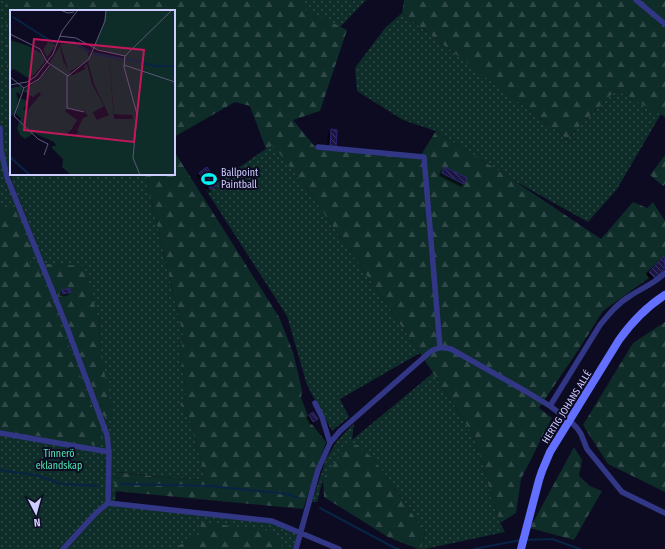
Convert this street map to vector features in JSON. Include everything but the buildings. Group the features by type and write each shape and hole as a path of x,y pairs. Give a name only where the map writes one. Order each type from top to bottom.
{"street":[{"path":"636,0 665,24"},
{"path":"0,128 1,150 7,177 68,330 107,435 109,452 108,503"},
{"path":"318,147 424,158 440,347"},
{"path":"550,406 600,325 608,315 630,295 657,281 665,273"},
{"name":"HERTIG JOHANS ALLÉ","path":"521,549 539,480 550,452 619,340 642,312 665,295"},
{"path":"296,549 318,470 330,443 340,431 430,352 435,348 440,347 451,349 550,406 577,428 587,449 622,492 665,513"},
{"path":"315,403 322,417 330,443"},
{"path":"0,433 109,452"},
{"path":"63,549 91,518 108,503 272,521 339,549"}],"green space":[{"name":"Tinnerö eklandskap","path":"0,0 366,0 320,48 175,11 175,10 10,10 10,174 8,168 6,169 37,245 10,175 145,175 183,335 181,357 186,395 180,404 190,421 206,480 118,472 115,501 166,510 279,523 301,534 297,549 0,549","holes":["91,292 98,317 102,361"]},
{"path":"6,0 306,0 303,8 347,30 320,111 293,120 316,148 419,158 436,131 601,239 633,202 647,208 653,202 665,221 665,255 646,273 649,278 603,311 539,408 552,418 521,479 516,513 500,523 474,436 420,353 310,193 273,145 266,149 250,106 235,102 175,136 175,10 10,10 10,73 7,69"},
{"path":"404,0 665,0 665,117 616,90 567,139 402,13"},
{"path":"402,13 567,139 616,90 661,114 617,189 588,222 513,180 436,131 403,120 357,91 355,68 385,28"},
{"path":"273,144 310,193 420,353 340,399 349,417 332,431 307,385 287,316 206,190"},
{"path":"175,153 279,317 293,352 302,390 301,398 311,423 326,442 303,509 114,491 115,472 206,480 190,421 180,404 186,395 181,357 183,335 145,175 175,175"},
{"path":"665,155 665,184 663,186 650,175"},
{"path":"13,205 30,245 30,263 36,266 42,276 100,427 102,437 98,443 94,445 0,430 0,209"},
{"path":"45,264 84,266 98,317 102,361 113,414 104,417"},
{"path":"665,322 665,492 608,464 583,425 633,343"},
{"path":"433,373 474,436 500,523 505,532 421,549 425,532 373,458 323,479 317,502 312,502 326,459 337,441 354,423 352,440"},
{"path":"351,441 373,458 425,532 421,549 388,537 324,497 323,479"},
{"path":"574,447 582,460 579,476 590,486 602,491 574,540 530,528"},
{"path":"201,522 271,531 283,549 174,549 200,534"}],"waterway":[{"path":"0,470 35,475 62,484 97,486"},
{"path":"121,484 211,486 288,494 298,498"},
{"path":"320,508 399,549"},
{"path":"525,540 552,539 580,549"},
{"path":"474,549 521,540"}],"place":[{"name":"Ballpoint Paintball","path":"209,179"}]}
